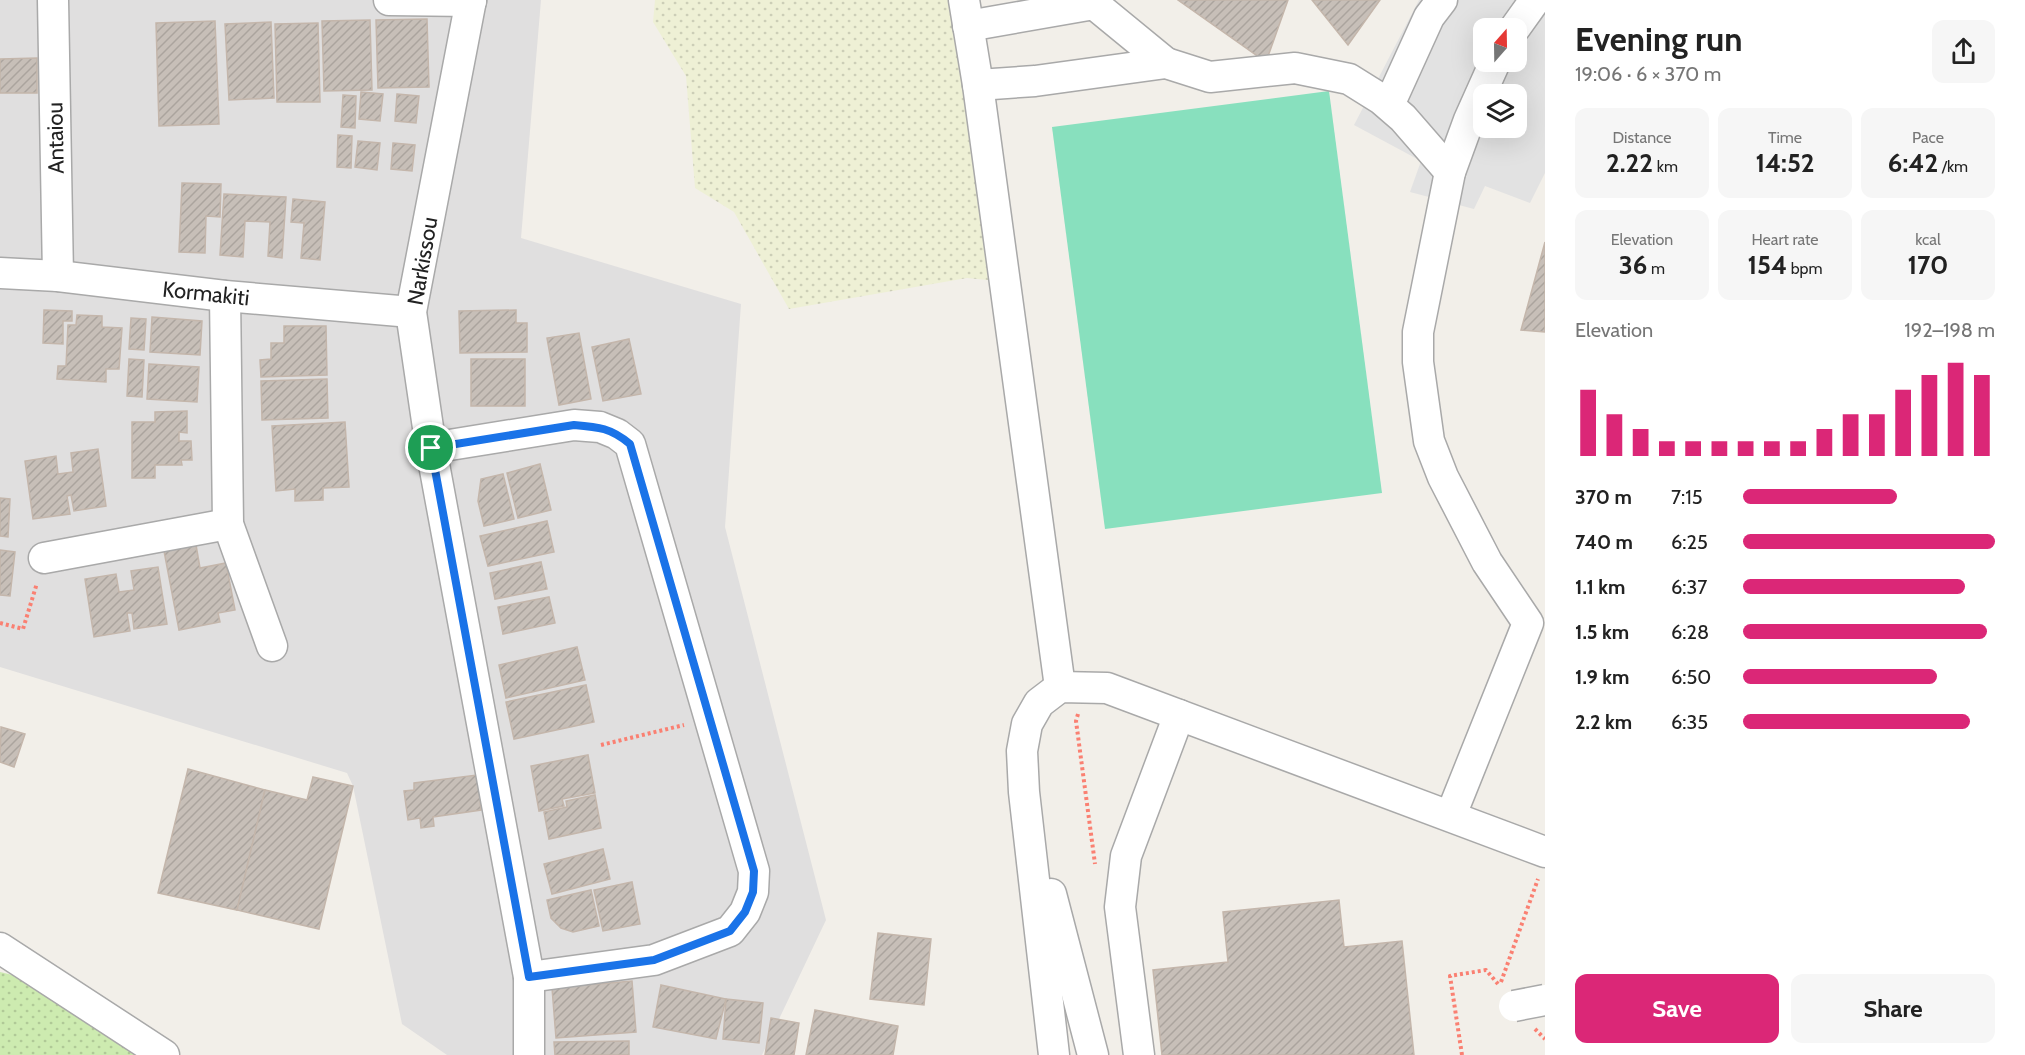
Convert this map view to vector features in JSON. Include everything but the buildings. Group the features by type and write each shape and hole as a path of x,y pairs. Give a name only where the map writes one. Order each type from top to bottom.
{"street":[{"name":"Antaiou","path":"53,0 58,276"},
{"path":"389,0 471,1"},
{"path":"1389,105 1429,17 1442,0"},
{"path":"1522,18 1535,0"},
{"name":"Narkissou","path":"471,1 411,312 431,448 529,977 529,1055"},
{"path":"1060,687 978,85 966,13 1094,4 1166,63 1210,77 1295,68 1349,79 1389,105 1450,172"},
{"path":"978,85 1035,81 1166,63"},
{"path":"1451,815 1536,627 1487,562 1443,477 1430,441 1423,408 1418,362 1418,332 1450,172 1469,120 1491,72"},
{"name":"Kormakiti","path":"0,273 58,276 225,296 411,312"},
{"path":"225,296 228,524 272,646"},
{"path":"431,448 574,425 600,427 617,434 630,444 754,871 753,892 745,912 730,931 654,960 529,977"},
{"path":"44,558 228,524"},
{"path":"1054,1055 1024,792 1022,751 1027,724 1040,703 1060,687 1107,688 1451,815 1543,861"},
{"path":"1139,1055 1120,907 1126,856 1179,715"},
{"path":"1024,792 1094,1055"},
{"path":"0,948 164,1055"},
{"path":"1506,994 1545,1000"}],"path":[{"path":"0,623 23,629 44,558"},
{"path":"600,745 710,719"},
{"path":"1506,994 1543,861"},
{"path":"1462,1055 1450,976 1486,970 1506,994"}],"shaded area":[{"path":"0,0 541,0 521,238 741,304 725,527 826,920 762,1055 447,1055 402,1024 353,786 347,773 0,667"},
{"path":"1419,0 1545,0 1545,173 1530,203 1485,186 1474,209 1410,192 1421,161 1354,125"}],"green space":[{"path":"655,0 959,0 988,280 967,278 789,309 734,212 695,188 686,76 653,22"},
{"path":"1329,91 1382,493 1105,529 1052,127"},
{"path":"0,972 21,977 140,1055 0,1055"}],"route":[{"path":"574,425 600,427 617,434 630,444 754,871 753,892 745,912 730,931 654,960 529,977 431,448 574,425"}]}
